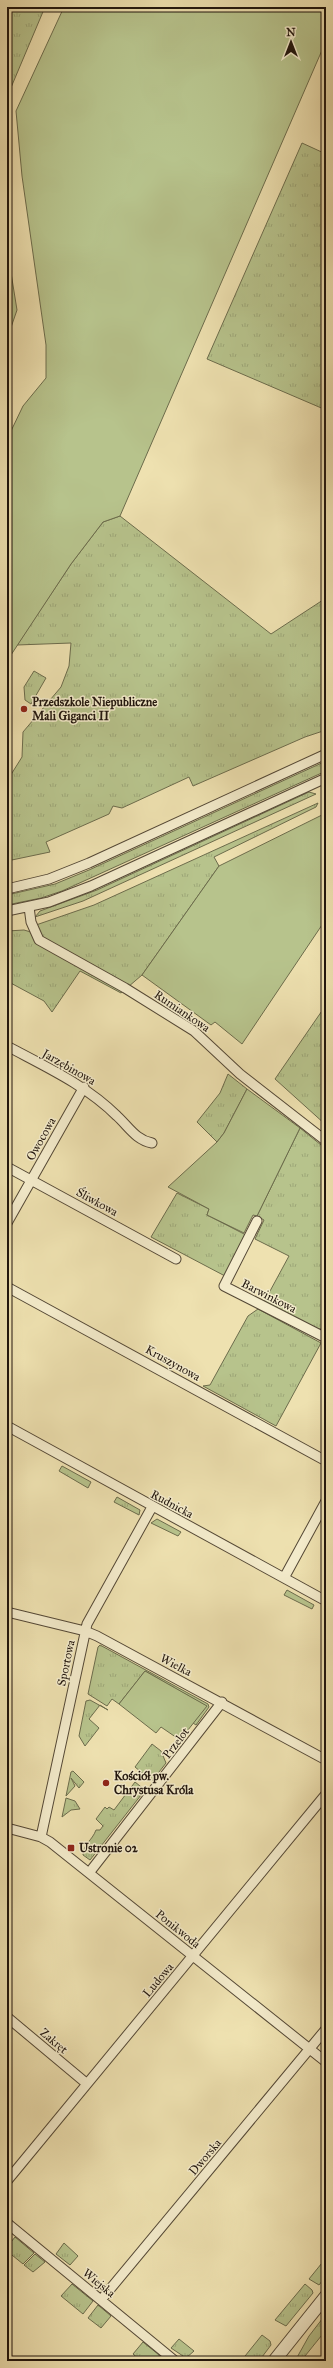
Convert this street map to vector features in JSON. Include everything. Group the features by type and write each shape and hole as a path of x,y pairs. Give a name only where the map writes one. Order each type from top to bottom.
{"street":[{"path":"7,889 49,879 89,863 326,754"},
{"path":"7,911 28,907 91,886 326,778"},
{"name":"Rumiankowa","path":"28,907 31,922 39,940 125,988 194,1031 240,1074 326,1141"},
{"name":"Jarzębinowa","path":"7,1046 84,1087 110,1109 141,1141 152,1144"},
{"name":"Owocowa","path":"7,1223 84,1087"},
{"name":"Śliwkowa","path":"7,1167 176,1259"},
{"name":"Barwinkowa","path":"257,1221 224,1286 326,1338"},
{"name":"Kruszynowa","path":"7,1287 326,1461"},
{"name":"Rudnicka","path":"7,1426 152,1507 326,1601"},
{"path":"284,1578 326,1501"},
{"name":"Sportowa","path":"41,1837 85,1631 92,1614 152,1507"},
{"name":"Wielka","path":"7,1612 85,1631 222,1702 326,1760"},
{"name":"Przelot","path":"89,1873 222,1702"},
{"name":"Ludowa","path":"7,2181 86,2083 326,1794"},
{"name":"Ponikwoda","path":"7,1828 41,1837 89,1873 326,2062"},
{"name":"Zakręt","path":"7,2017 86,2083"},
{"name":"Dworska","path":"101,2300 326,2029"},
{"name":"Wiejska","path":"7,2223 175,2361"},
{"path":"274,2361 326,2296"}],"green space":[{"path":"7,7 45,7 7,97"},
{"path":"64,7 326,7 326,41 120,516 103,522 71,564 7,661 7,431 11,431 23,406 46,378 46,345 22,176 16,111"},
{"path":"302,143 326,154 326,410 207,359"},
{"path":"7,248 17,310 7,339"},
{"path":"120,516 271,634 326,598 326,730 305,737 193,786 189,777 122,808 113,806 109,814 46,842 50,852 7,861 7,781 22,757 23,732 61,687 69,666 71,643 17,645 71,564 103,522"},
{"path":"34,671 46,678 31,704 25,700 24,687"},
{"path":"326,761 326,771 62,891 41,898 7,905 7,895 55,884 89,870"},
{"path":"309,792 316,794 83,901 35,917 40,911 97,890"},
{"path":"318,803 316,807 214,857 219,866 142,975 121,993 80,971 52,1012 44,1001 7,981 7,931 24,930 41,935 36,925 94,905"},
{"path":"326,813 326,919 242,1044 215,1022 211,1025 142,975 219,866"},
{"path":"326,1005 326,1125 275,1079"},
{"path":"228,1074 247,1089 224,1133 217,1142 197,1122 220,1093"},
{"path":"247,1089 300,1128 257,1216 253,1215 244,1233 207,1215 209,1209 168,1187 217,1142 224,1133"},
{"path":"300,1128 326,1149 326,1326 323,1329 316,1329 263,1304 289,1256 255,1239 264,1220 257,1216"},
{"path":"177,1193 209,1209 207,1215 246,1235 225,1276 151,1237"},
{"path":"258,1309 321,1343 276,1426 203,1386 210,1385 248,1316"},
{"path":"62,1466 91,1482 88,1488 59,1471"},
{"path":"117,1497 140,1510 139,1515 114,1502"},
{"path":"157,1519 181,1532 178,1536 151,1523"},
{"path":"287,1590 314,1605 312,1609 284,1595"},
{"path":"100,1645 208,1704 209,1707 196,1725 193,1723 206,1706 145,1671 119,1704 112,1699 107,1706 88,1694 98,1647"},
{"path":"145,1671 207,1706 180,1740 161,1727 156,1733 119,1704"},
{"path":"90,1700 100,1705 89,1719 99,1728 85,1746 79,1736 86,1701"},
{"path":"152,1744 161,1751 166,1763 152,1781 135,1767"},
{"path":"73,1771 84,1782 79,1788 71,1778 75,1786 66,1796 71,1772"},
{"path":"135,1782 145,1790 90,1860 83,1855 83,1851 96,1830 100,1830 103,1826 96,1819 105,1807 107,1809 109,1807 114,1810"},
{"path":"66,1798 75,1801 80,1809 71,1810 62,1817"},
{"path":"15,2237 34,2253 23,2264 7,2251 7,2247"},
{"path":"64,2243 78,2256 70,2265 56,2254"},
{"path":"35,2254 45,2262 33,2272 24,2265"},
{"path":"326,2258 326,2276 319,2285 309,2279"},
{"path":"72,2284 93,2301 83,2314 61,2296"},
{"path":"305,2284 312,2290 313,2293 286,2326 275,2320"},
{"path":"98,2305 111,2316 101,2328 88,2318"},
{"path":"326,2314 326,2330 301,2361 295,2361 309,2336"},
{"path":"262,2335 270,2341 271,2345 259,2361 241,2361"},
{"path":"179,2339 194,2351 186,2358 171,2348"},
{"path":"143,2342 164,2359 162,2361 141,2361 133,2354"}],"place":[{"name":"Przedszkole Niepubliczne Mali Giganci II","path":"24,709"},
{"name":"Kościół pw. Chrystusa Króla","path":"106,1783"},
{"name":"Ustronie 02","path":"71,1848"}]}
